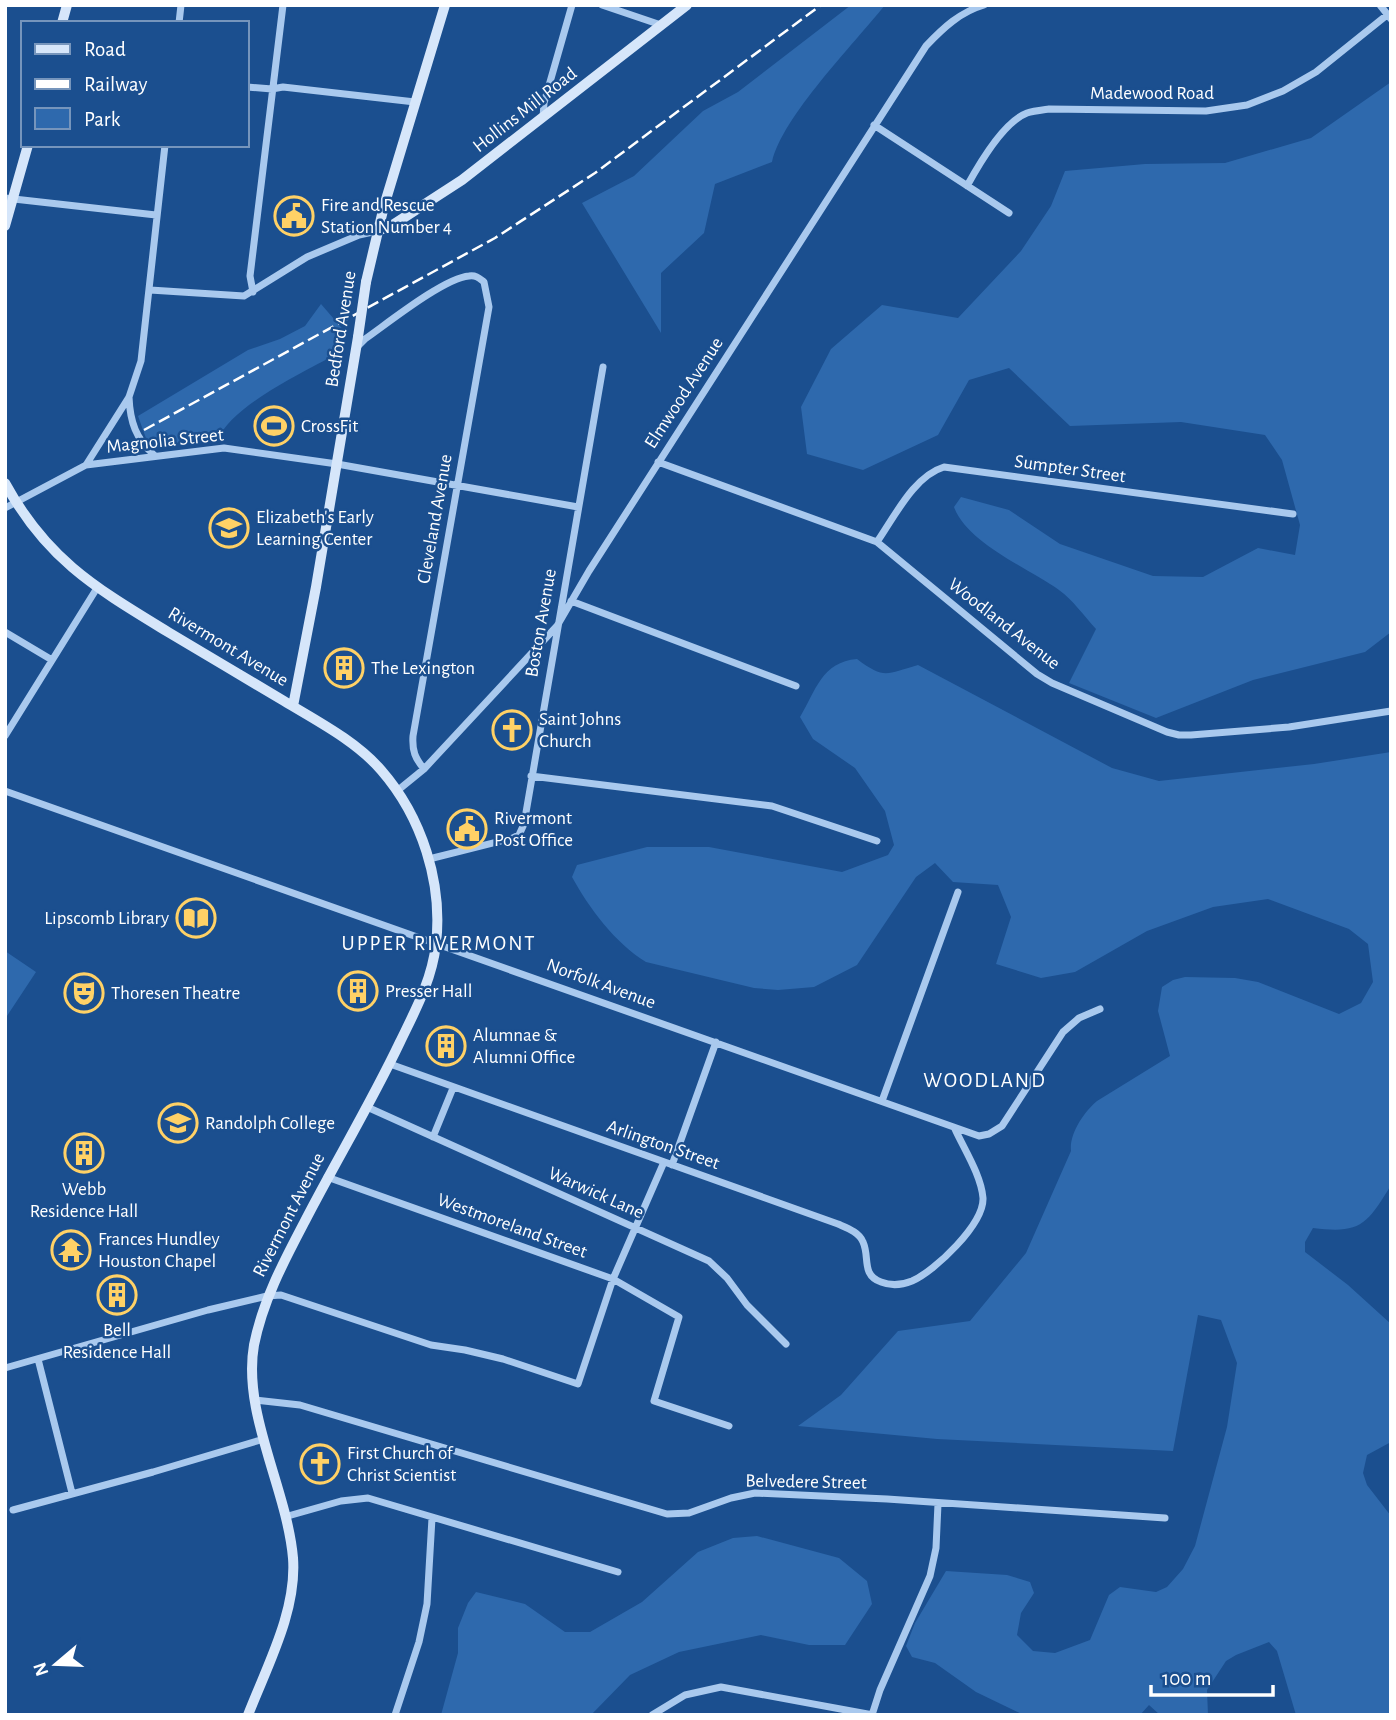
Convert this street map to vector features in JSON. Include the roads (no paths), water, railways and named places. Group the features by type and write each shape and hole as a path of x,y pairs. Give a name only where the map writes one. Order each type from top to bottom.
{"main road":[{"name":"Bedford Avenue","path":"293,706 337,464 366,282 377,232 445,5"},
{"name":"Hollins Mill Road","path":"377,232 391,226 462,180 687,5"},
{"path":"5,226 9,198 27,147"},
{"name":"Rivermont Avenue","path":"5,482 10,505 50,547 97,588 293,706 363,754 380,769 397,791 416,825 429,859 436,905 436,945 426,988 390,1064 327,1177 267,1296 253,1350 255,1400 288,1516 293,1562 288,1608 248,1715"}],"street":[{"path":"253,292 250,276 283,5"},
{"path":"543,118 544,103 572,5"},
{"path":"602,5 662,25"},
{"name":"Elmwood Avenue","path":"397,791 424,769 557,626 658,463 926,46 946,25 971,9 984,5"},
{"path":"1380,5 1389,17"},
{"name":"Madewood Road","path":"967,186 988,151 1009,125 1026,114 1049,109 1206,111 1247,105 1283,91 1316,72 1389,17"},
{"path":"248,87 283,87 415,102"},
{"path":"874,125 1009,213"},
{"path":"10,505 86,465 128,397 141,361 165,147"},
{"path":"9,198 156,215"},
{"path":"150,290 244,296 307,257 359,235 377,232"},
{"name":"Cleveland Avenue","path":"358,342 443,286 466,276 476,276 484,282 489,307 413,736 412,749 424,769"},
{"name":"Boston Avenue","path":"429,859 505,841 519,835 524,824 603,367"},
{"path":"128,397 134,430 154,456"},
{"name":"Magnolia Street","path":"86,465 224,448 337,464 578,507"},
{"name":"Woodland Avenue","path":"658,463 877,542 1037,674 1052,683 1167,732 1191,735 1289,727 1391,711"},
{"name":"Sumpter Street","path":"877,542 922,478 944,467 1293,514"},
{"path":"5,736 97,588"},
{"path":"571,601 796,686"},
{"path":"5,632 52,660"},
{"path":"531,776 772,806 877,841"},
{"name":"Norfolk Avenue","path":"5,791 979,1136 989,1135 1002,1126 1063,1032 1079,1018 1100,1009"},
{"path":"882,1101 958,892"},
{"path":"5,1368 208,1310 267,1296 281,1296 431,1345 503,1359 578,1384 613,1279 635,1228 668,1164 716,1042"},
{"name":"Arlington Street","path":"390,1064 853,1231 863,1240 868,1273 874,1279 894,1286 913,1281 956,1246 974,1226 981,1208 981,1192 955,1129"},
{"path":"433,1137 453,1088"},
{"name":"Warwick Lane","path":"367,1107 709,1261 786,1344"},
{"name":"Westmoreland Street","path":"327,1177 613,1279 679,1317 654,1401 729,1426"},
{"path":"38,1359 72,1493"},
{"name":"Belvedere Street","path":"255,1400 300,1405 667,1514 689,1513 731,1498 755,1493 1165,1518"},
{"path":"13,1510 264,1438"},
{"path":"288,1516 341,1501 368,1498 618,1572"},
{"path":"652,1715 685,1695 721,1687 872,1715 880,1690 930,1576 936,1548 938,1504"},
{"path":"395,1715 419,1642 428,1604 432,1518"}],"railway":[{"path":"144,430 495,238 595,173 821,5"}],"place":[{"name":"Fire and Rescue Station Number 4","path":"294,216"},
{"name":"CrossFit","path":"274,426"},
{"name":"Elizabeth's Early Learning Center","path":"229,528"},
{"name":"The Lexington","path":"344,668"},
{"name":"Saint Johns Church","path":"512,730"},
{"name":"Rivermont Post Office","path":"467,829"},
{"name":"Lipscomb Library","path":"196,918"},
{"name":"Presser Hall","path":"358,991"},
{"name":"Thoresen Theatre","path":"84,993"},
{"name":"Alumnae & Alumni Office","path":"446,1046"},
{"name":"Randolph College","path":"178,1123"},
{"name":"Webb Residence Hall","path":"84,1153"},
{"name":"Frances Hundley Houston Chapel","path":"71,1250"},
{"name":"Bell Residence Hall","path":"117,1295"},
{"name":"First Church of Christ Scientist","path":"320,1464"}],"district":[{"name":"UPPER RIVERMONT","path":"439,943"},
{"name":"WOODLAND","path":"985,1080"}]}
